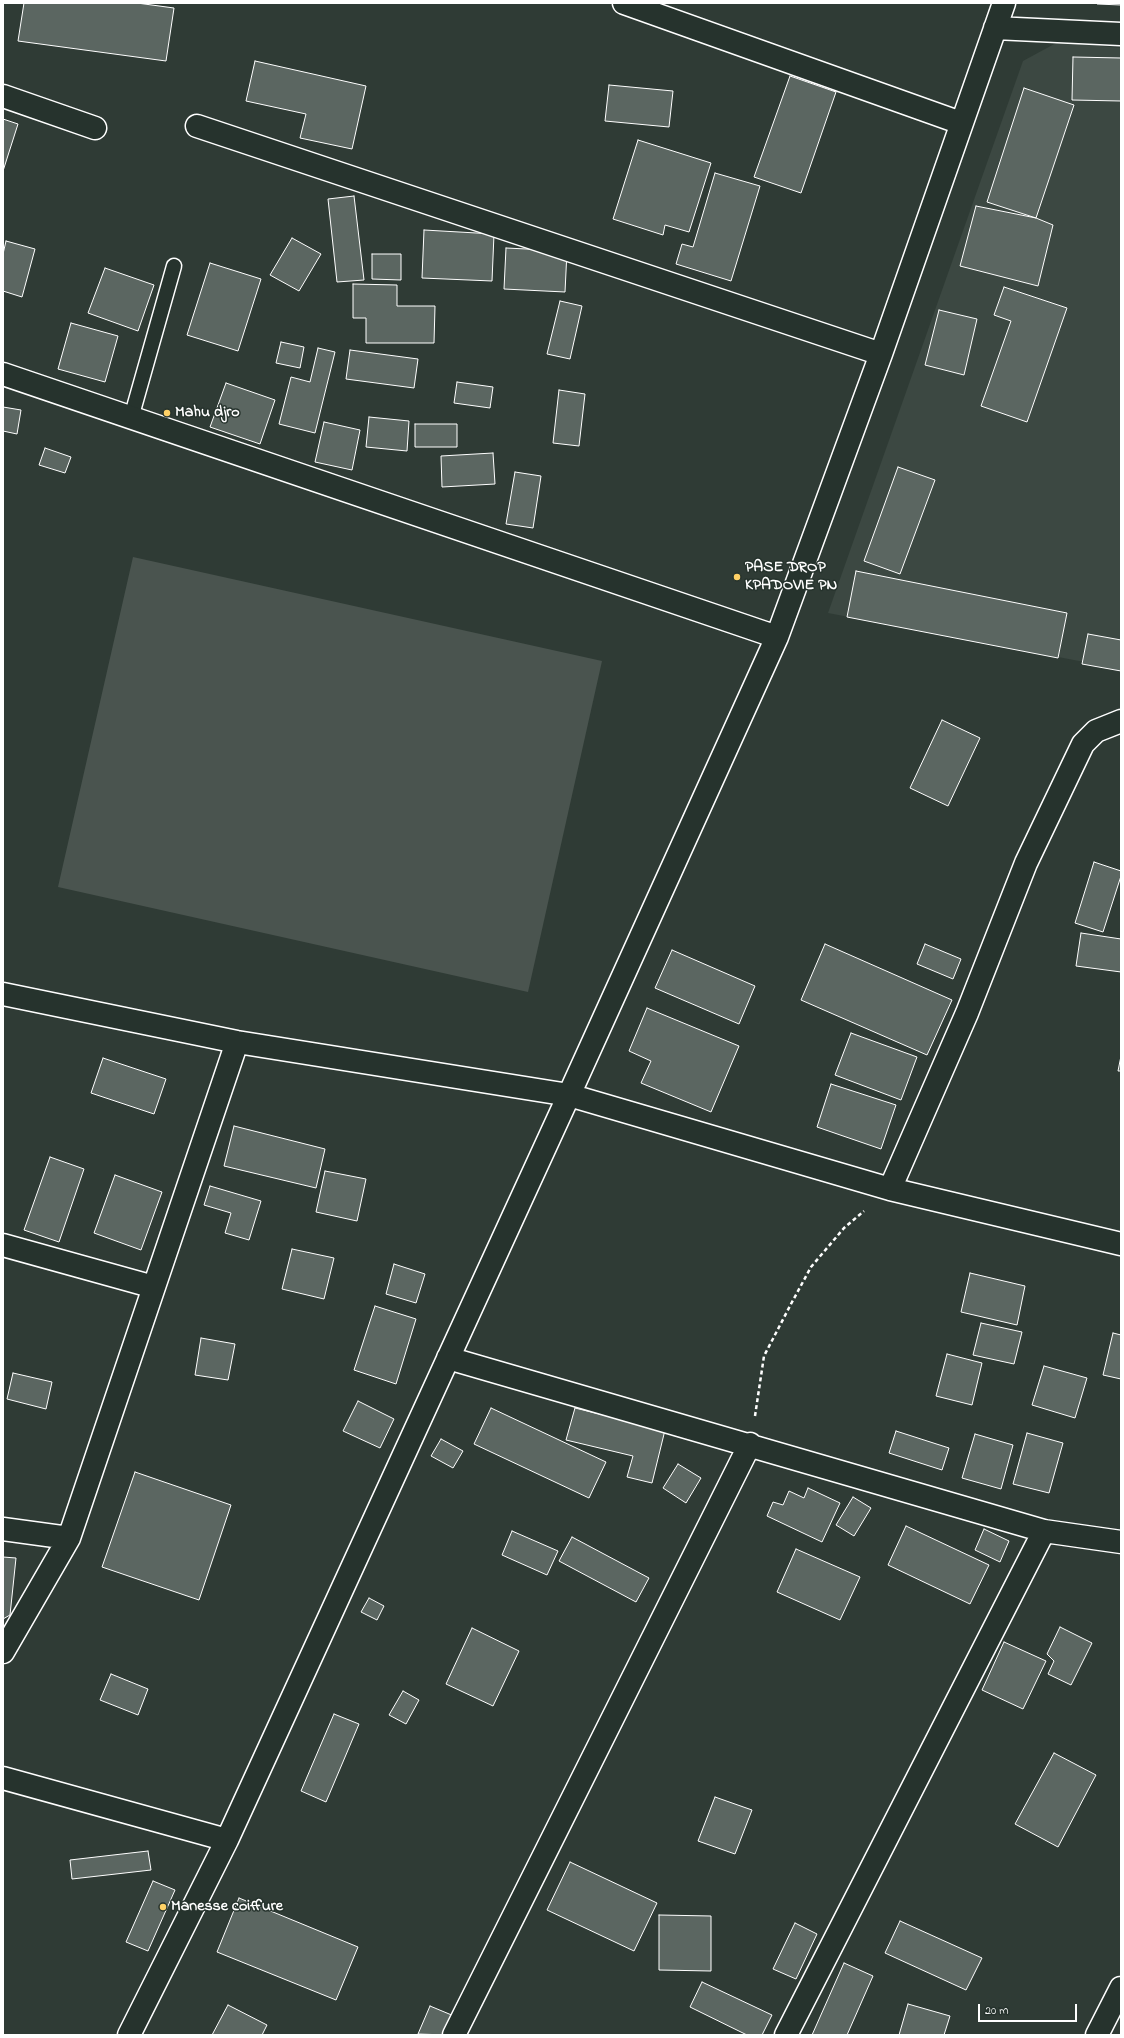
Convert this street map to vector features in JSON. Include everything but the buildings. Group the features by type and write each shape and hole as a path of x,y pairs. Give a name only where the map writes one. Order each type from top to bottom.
{"street":[{"path":"624,3 656,8 961,123"},
{"path":"129,2035 227,1840 569,1095 777,637 881,354 1004,3"},
{"path":"995,28 1121,34"},
{"path":"3,96 96,128"},
{"path":"196,126 881,354"},
{"path":"3,374 777,637"},
{"path":"890,1189 967,1013 1026,863 1083,744 1096,731 1121,721"},
{"path":"3,994 237,1042 569,1095 890,1189 1121,1244"},
{"path":"3,1652 69,1538 237,1042"},
{"path":"3,1245 154,1287"},
{"path":"448,1358 1044,1530 1121,1542"},
{"path":"454,2035 750,1444"},
{"path":"3,1529 69,1538"},
{"path":"786,2035 1044,1530"},
{"path":"3,1778 227,1840"},
{"path":"1097,2035 1121,1988"}],"lane":[{"path":"131,418 174,266"}],"path":[{"path":"750,1444 764,1356 811,1267 844,1228 890,1189"}],"shaded area":[{"path":"1058,42 1121,48 1121,669 828,613 1023,61"},
{"path":"133,557 602,661 528,992 58,887"}],"place":[{"name":"Mahu djro","path":"167,413"},
{"name":"PASE DROP KPADOVIE PN","path":"737,577"},
{"name":"Manesse coiffure","path":"163,1907"}]}
